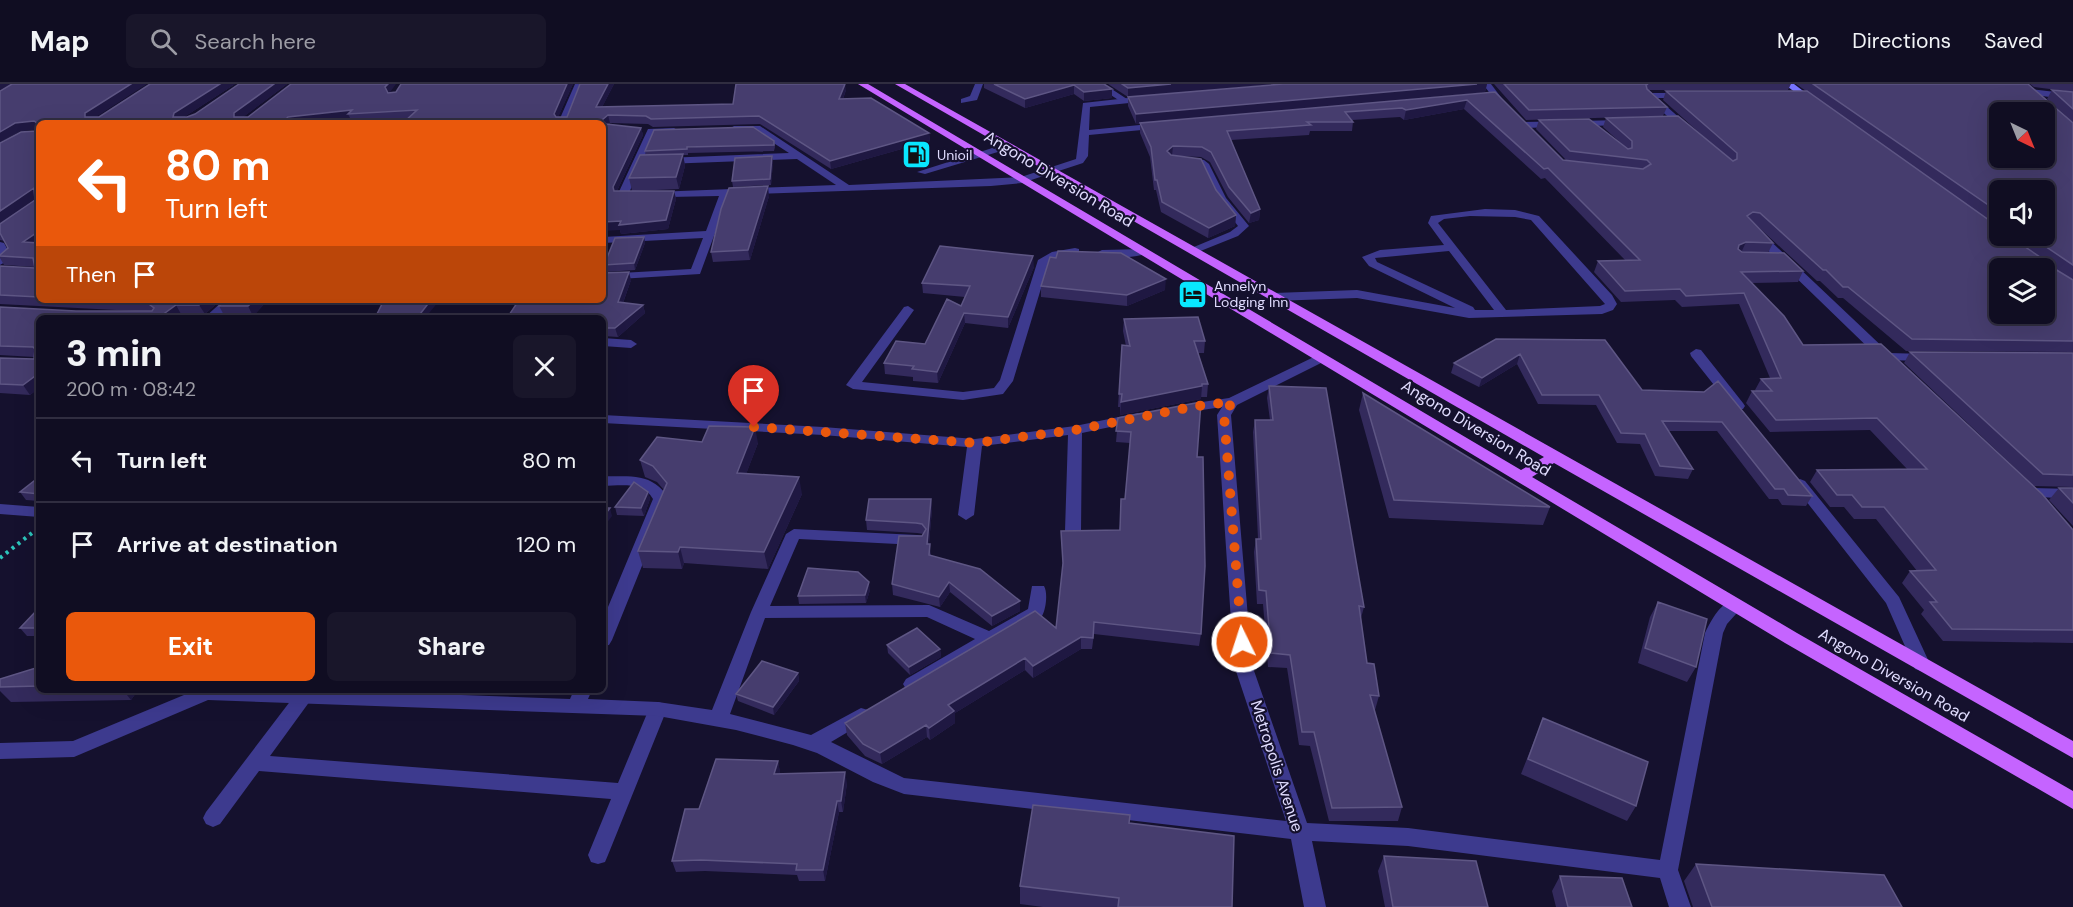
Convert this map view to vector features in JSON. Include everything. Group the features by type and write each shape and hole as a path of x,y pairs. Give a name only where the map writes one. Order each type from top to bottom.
{"main road":[{"name":"Angono Diversion Road","path":"862,84 1143,252 1178,256 1274,297 2073,750"},
{"name":"Angono Diversion Road","path":"899,84 1052,170 1178,256 1320,358 1736,605 2073,801"},
{"path":"1521,477 1555,456"}],"street":[{"path":"565,120 579,84"},
{"path":"964,101 974,98 979,84"},
{"path":"1098,84 1126,101"},
{"path":"1487,84 1495,96 1530,133"},
{"path":"2022,84 2040,102"},
{"path":"1790,89 1822,108"},
{"path":"2029,92 2073,97"},
{"path":"1694,135 1649,95 1696,95"},
{"path":"1483,97 1495,96"},
{"path":"651,131 622,196 937,186 1022,180 1080,161 1083,156 1086,105 1160,98"},
{"path":"1666,120 1677,120"},
{"path":"1521,125 1633,122"},
{"path":"1590,123 1598,131"},
{"path":"1083,133 1165,126"},
{"path":"721,129 757,128 847,188"},
{"path":"639,129 686,130"},
{"path":"922,172 1008,146"},
{"path":"638,162 798,156"},
{"path":"1173,161 1189,160 1206,166 1222,199 1244,226 1234,234 1178,256"},
{"path":"606,277 696,272 725,193"},
{"path":"1274,297 1357,294 1427,308 1480,314 1502,314 1602,310 1610,308 1611,304 1608,298 1529,214 1514,212 1435,218 1433,223 1450,248 1502,314"},
{"path":"1750,227 1903,373"},
{"path":"606,240 709,234"},
{"path":"0,245 6,258 0,262"},
{"path":"1450,248 1380,253 1368,257 1373,264 1480,314"},
{"path":"908,309 853,385 963,396 998,391 1006,381 1044,260 1068,251 1129,254 1143,252"},
{"path":"1763,258 1784,259"},
{"path":"214,315 228,303"},
{"path":"606,342 631,344"},
{"path":"1696,353 1747,417"},
{"path":"1886,357 1937,358"},
{"path":"606,419 975,443 1075,430 1158,413 1232,402 1320,358"},
{"name":"Metropolis Avenue","path":"1232,402 1224,415 1243,665 1300,831 1315,907"},
{"path":"1073,531 1075,430"},
{"path":"966,515 975,443"},
{"path":"1791,472 1893,601 1921,664"},
{"path":"606,481 646,483 657,490 661,499 606,633"},
{"path":"2046,509 2025,489 2073,494"},
{"path":"0,509 36,512"},
{"path":"719,717 759,612 794,534 917,540"},
{"path":"896,694 988,638 1036,612 1038,590"},
{"path":"1680,907 1668,870 1714,633 1720,620 1736,605"},
{"path":"759,612 929,611 988,638"},
{"path":"0,751 74,749 207,693 579,698 719,717 814,743 883,780 904,786 1300,831 1408,837 1668,870"},
{"path":"213,818 304,696"},
{"path":"814,743 875,706"},
{"path":"598,855 626,792 658,709"},
{"path":"254,763 626,792"}],"path":[{"path":"0,558 36,528"}],"building":[{"path":"12,84 131,84 85,113 85,117 99,117 150,84 220,84 174,113 173,117 187,117 239,84 274,84 234,113 234,117 248,117 291,84 388,84 385,87 388,93 396,92 401,84 567,84 554,114 556,117 567,117 580,84 608,84 596,107 733,104 736,84 845,84 839,99 871,98 929,133 830,161 759,116 651,119 646,116 608,115 602,120 406,120 417,110 348,114 352,110 288,117 285,120 36,120 36,122 15,123 0,132 0,91"},
{"path":"994,84 1104,84 1112,89 1084,92 1074,85 1025,99"},
{"path":"1122,84 1171,84 1128,88"},
{"path":"1283,84 1477,84 1136,114 1128,97"},
{"path":"1504,84 1648,84 1647,89 1667,107 1529,110"},
{"path":"1813,84 2028,84 2049,102 1989,102 1989,168 2055,168 2055,107 2073,123 2073,265 2045,246 2055,246 2055,180 1989,180 1989,205"},
{"path":"2052,90 2073,92 2073,109"},
{"path":"1666,91 1807,91 1989,220 1989,246 2024,246 2042,258 1989,258 1989,324 2055,324 2055,269 2073,280 2073,341 1912,339 1848,287 1843,287 1760,213 1753,212 1747,216 1773,243 1746,242 1739,245 1738,249 1742,252 1784,253 1803,271 1741,272 1784,316 1803,345 1881,344 2042,494 2073,530 2073,630 1952,629 1930,602 1937,602 1910,571 1936,570 1884,507 1862,507 1852,495 1837,495 1817,470 1927,469 1877,418 1776,420 1752,391 1772,391 1761,379 1781,378 1744,293 1686,296 1680,289 1625,291 1598,261 1640,260 1548,168 1544,169 1467,100 1406,110 1402,108 1345,112 1353,122 1307,122 1311,125 1227,131 1260,209 1251,213 1229,187 1211,152 1202,147 1173,146 1167,151 1171,155 1201,159 1216,190 1236,215 1209,228 1162,202 1157,180 1155,180 1151,147 1140,123 1495,92 1563,160 1643,169 1651,164 1647,160 1570,151 1539,120 1589,119 1628,149 1632,148 1632,141 1606,118 1678,116 1733,161 1737,159 1737,153"},
{"path":"606,124 641,128 613,187 614,191 674,191 666,220 619,225 621,221 606,222"},
{"path":"753,127 774,141 774,145 687,147 687,149 645,151 654,130"},
{"path":"36,131 36,233 23,242 36,243 36,297 0,295 0,266 35,268 33,258 0,256 8,248 0,233 0,224 35,200 34,188 0,211 0,143 21,132"},
{"path":"683,154 676,177 629,178 640,155"},
{"path":"772,156 770,179 732,181 735,158"},
{"path":"768,186 748,250 711,252 721,209 729,188"},
{"path":"644,237 634,263 606,265 615,238"},
{"path":"940,246 1033,256 1008,317 964,313 937,372 912,369 914,366 884,363 896,341 925,344 947,299 961,306 970,286 922,283"},
{"path":"1058,251 1121,253 1166,279 1127,295 1041,286 1050,257 1056,258"},
{"path":"629,272 618,302 643,305 615,328 606,328 606,315 509,315 517,303 606,303 606,273"},
{"path":"147,303 202,303 176,305 162,315 36,315 36,375 23,385 0,384 0,358 34,359 35,349 33,347 0,346 0,307 76,311 152,311 154,308"},
{"path":"222,303 252,303 248,306 219,306"},
{"path":"382,303 429,303 419,315 376,315"},
{"path":"1198,317 1205,341 1194,341 1208,384 1121,402 1122,394 1119,394 1122,345 1130,346 1124,319"},
{"path":"1496,339 1605,340 1642,390 1704,392 1718,381 1812,496 1788,495 1784,489 1775,489 1722,422 1662,421 1693,469 1660,466 1645,434 1621,433 1599,395 1542,395 1520,354 1482,378 1454,363"},
{"path":"1910,352 2073,353 2073,475 2043,474"},
{"path":"1269,386 1326,388 1364,607 1359,606 1367,663 1374,664 1379,696 1370,695 1402,807 1332,808 1314,732 1302,732 1290,655 1271,653 1266,591 1259,590 1256,539 1261,539 1255,420 1273,420"},
{"path":"1363,393 1550,507 1394,500"},
{"path":"1201,402 1197,457 1203,457 1205,566 1201,634 1094,622 1093,638 1081,637 1033,666 1025,658 948,705 954,711 929,728 926,725 880,753 863,744 845,723 1035,611 1056,628 1063,563 1061,531 1120,530 1121,499 1125,499 1131,432 1116,431 1118,418"},
{"path":"709,426 755,427 737,473 799,477 764,552 680,547 678,552 638,551 667,483 653,466 640,460 657,437 702,442"},
{"path":"36,479 36,494 20,492"},
{"path":"634,482 648,492 641,508 615,507"},
{"path":"2059,488 2073,488 2073,503"},
{"path":"869,499 931,499 927,544 930,544 929,555 980,569 1020,601 992,616 949,582 939,597 892,584 899,536 922,536 926,529 922,524 916,523 866,520"},
{"path":"808,568 858,572 869,582 865,595 798,596"},
{"path":"1658,602 1707,619 1696,667 1645,648"},
{"path":"36,611 36,628 20,628"},
{"path":"917,628 940,649 909,667 887,645"},
{"path":"762,661 798,673 773,707 736,694"},
{"path":"36,668 36,686 0,687 0,679"},
{"path":"1543,718 1648,762 1636,806 1528,759"},
{"path":"716,759 778,761 774,774 845,772 841,801 837,801 823,870 796,870 797,864 672,861 685,809 699,809"},
{"path":"1033,805 1130,815 1129,823 1234,836 1232,907 1118,907 1119,898 1020,886"},
{"path":"1384,856 1476,861 1488,907 1393,907"},
{"path":"1696,864 1884,875 1902,907 1712,907"},
{"path":"1560,876 1622,878 1632,907 1568,907"}],"place":[{"name":"Unioil","path":"916,155"},
{"name":"Annelyn Lodging Inn","path":"1193,294"}],"route":[{"path":"754,427 975,443 1075,430 1197,406 1232,402 1224,415 1242,642"}]}
